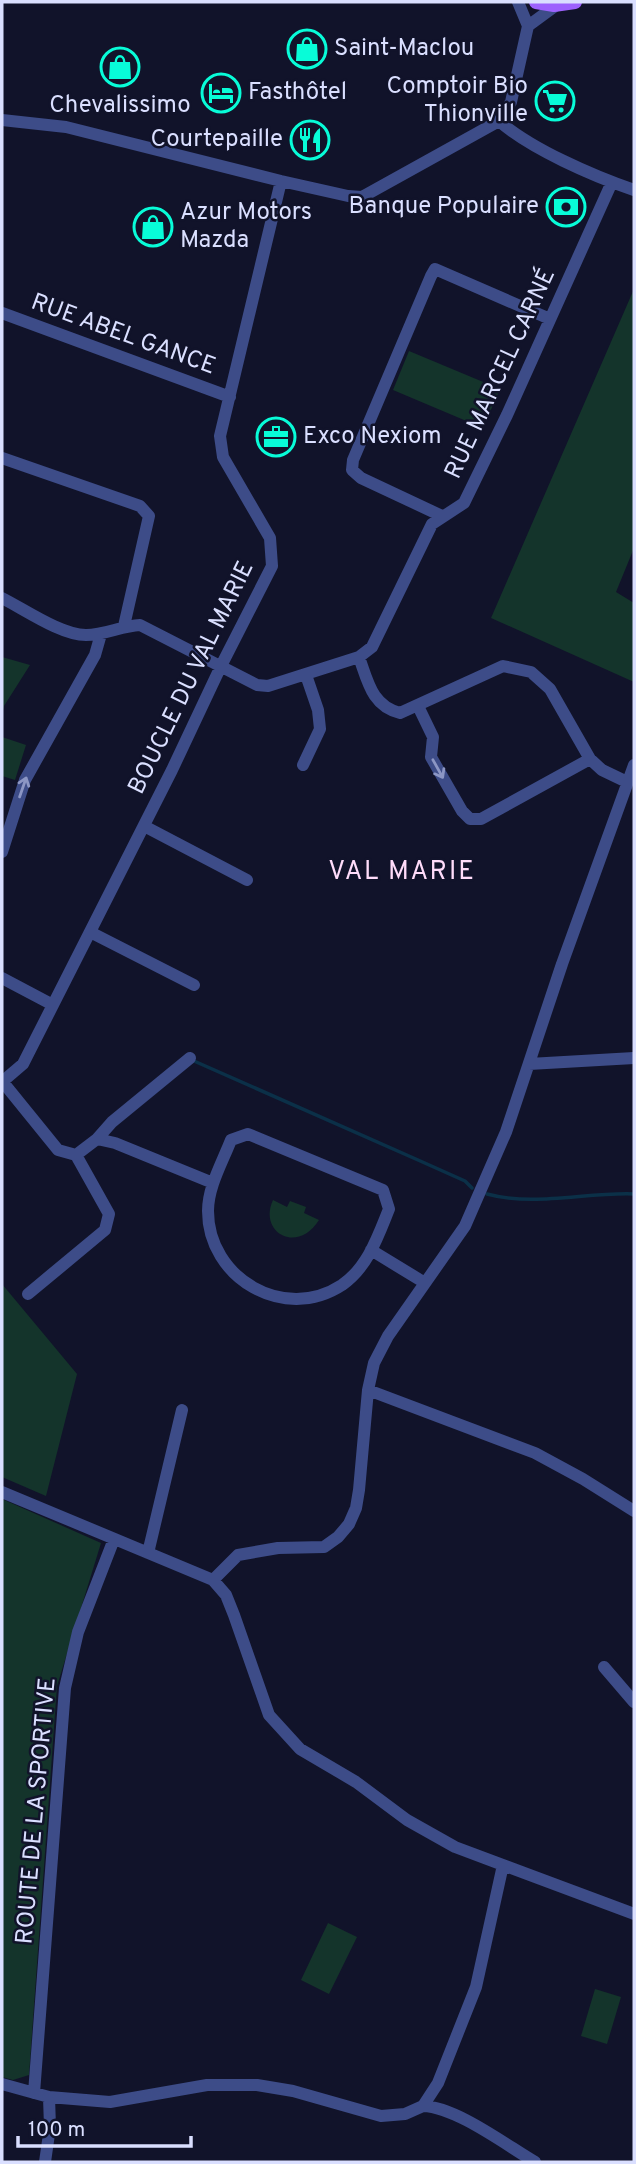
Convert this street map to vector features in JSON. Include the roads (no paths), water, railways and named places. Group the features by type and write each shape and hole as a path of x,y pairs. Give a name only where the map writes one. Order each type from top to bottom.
{"main road":[{"path":"536,2 575,2"}],"street":[{"path":"2,120 66,127 281,181 362,197 499,121 511,102 528,26 518,2"},
{"path":"528,26 558,4"},
{"path":"499,121 517,137 634,190"},
{"name":"BOUCLE DU VAL MARIE","path":"2,1081 23,1064 272,566 270,538 223,457 220,436 281,181"},
{"name":"RUE MARCEL CARNÉ","path":"359,657 372,647 432,524 464,503 507,415 612,182"},
{"path":"442,516 361,478 352,470 353,460 431,276 435,269 550,319"},
{"name":"RUE ABEL GANCE","path":"2,313 230,397"},
{"path":"2,458 140,506 149,516 124,626"},
{"path":"2,598 65,631 83,635 101,634 124,626 139,625 257,685 268,686 359,657 378,703 388,710 400,713 503,666 531,672 550,689 590,760 602,770 627,782"},
{"path":"2,852 24,780 96,655 101,634"},
{"path":"303,765 320,729 318,710 306,675"},
{"path":"418,706 433,737 431,757 462,811 470,819 481,819 590,760"},
{"path":"213,1580 238,1555 278,1548 324,1547 338,1537 349,1524 356,1508 359,1490 368,1390 374,1363 383,1345 465,1226 506,1132 634,765"},
{"path":"144,826 247,880"},
{"path":"90,932 194,985"},
{"path":"2,978 52,1005"},
{"path":"76,1155 190,1058"},
{"path":"529,1064 634,1058"},
{"path":"2,1081 58,1150 76,1155 109,1214 105,1230 28,1294"},
{"path":"248,1134 383,1190 389,1209 371,1250 353,1275 330,1291 292,1299 272,1296 249,1287 233,1275 217,1252 211,1235 208,1211 213,1183 231,1140 248,1134"},
{"path":"97,1139 115,1143 213,1183"},
{"path":"371,1250 425,1283"},
{"path":"368,1390 535,1453 634,1511"},
{"path":"148,1553 182,1410"},
{"path":"2,1492 213,1580 226,1595 269,1715 300,1749 356,1782 407,1820 455,1847 634,1914"},
{"name":"ROUTE DE LA SPORTIVE","path":"34,2093 65,1688 78,1632 114,1539"},
{"path":"604,1667 634,1702"},
{"path":"423,2106 438,2083 477,1987 503,1865"},
{"path":"2,2084 49,2097 110,2102 207,2085 257,2085 293,2091 381,2116 405,2114 423,2106 437,2107 454,2114 535,2162"},
{"path":"45,2162 50,2127 49,2097"}],"waterway":[{"path":"194,1061 465,1181 472,1188"},
{"path":"487,1194 523,1199 634,1194"}],"place":[{"name":"Saint-Maclou","path":"307,49"},
{"name":"Chevalissimo","path":"120,67"},
{"name":"Fasthôtel","path":"221,93"},
{"name":"Comptoir Bio Thionville","path":"555,101"},
{"name":"Courtepaille","path":"310,140"},
{"name":"Banque Populaire","path":"566,207"},
{"name":"Azur Motors Mazda","path":"153,227"},
{"name":"Exco Nexiom","path":"276,437"}],"district":[{"name":"VAL MARIE","path":"402,872"}]}
